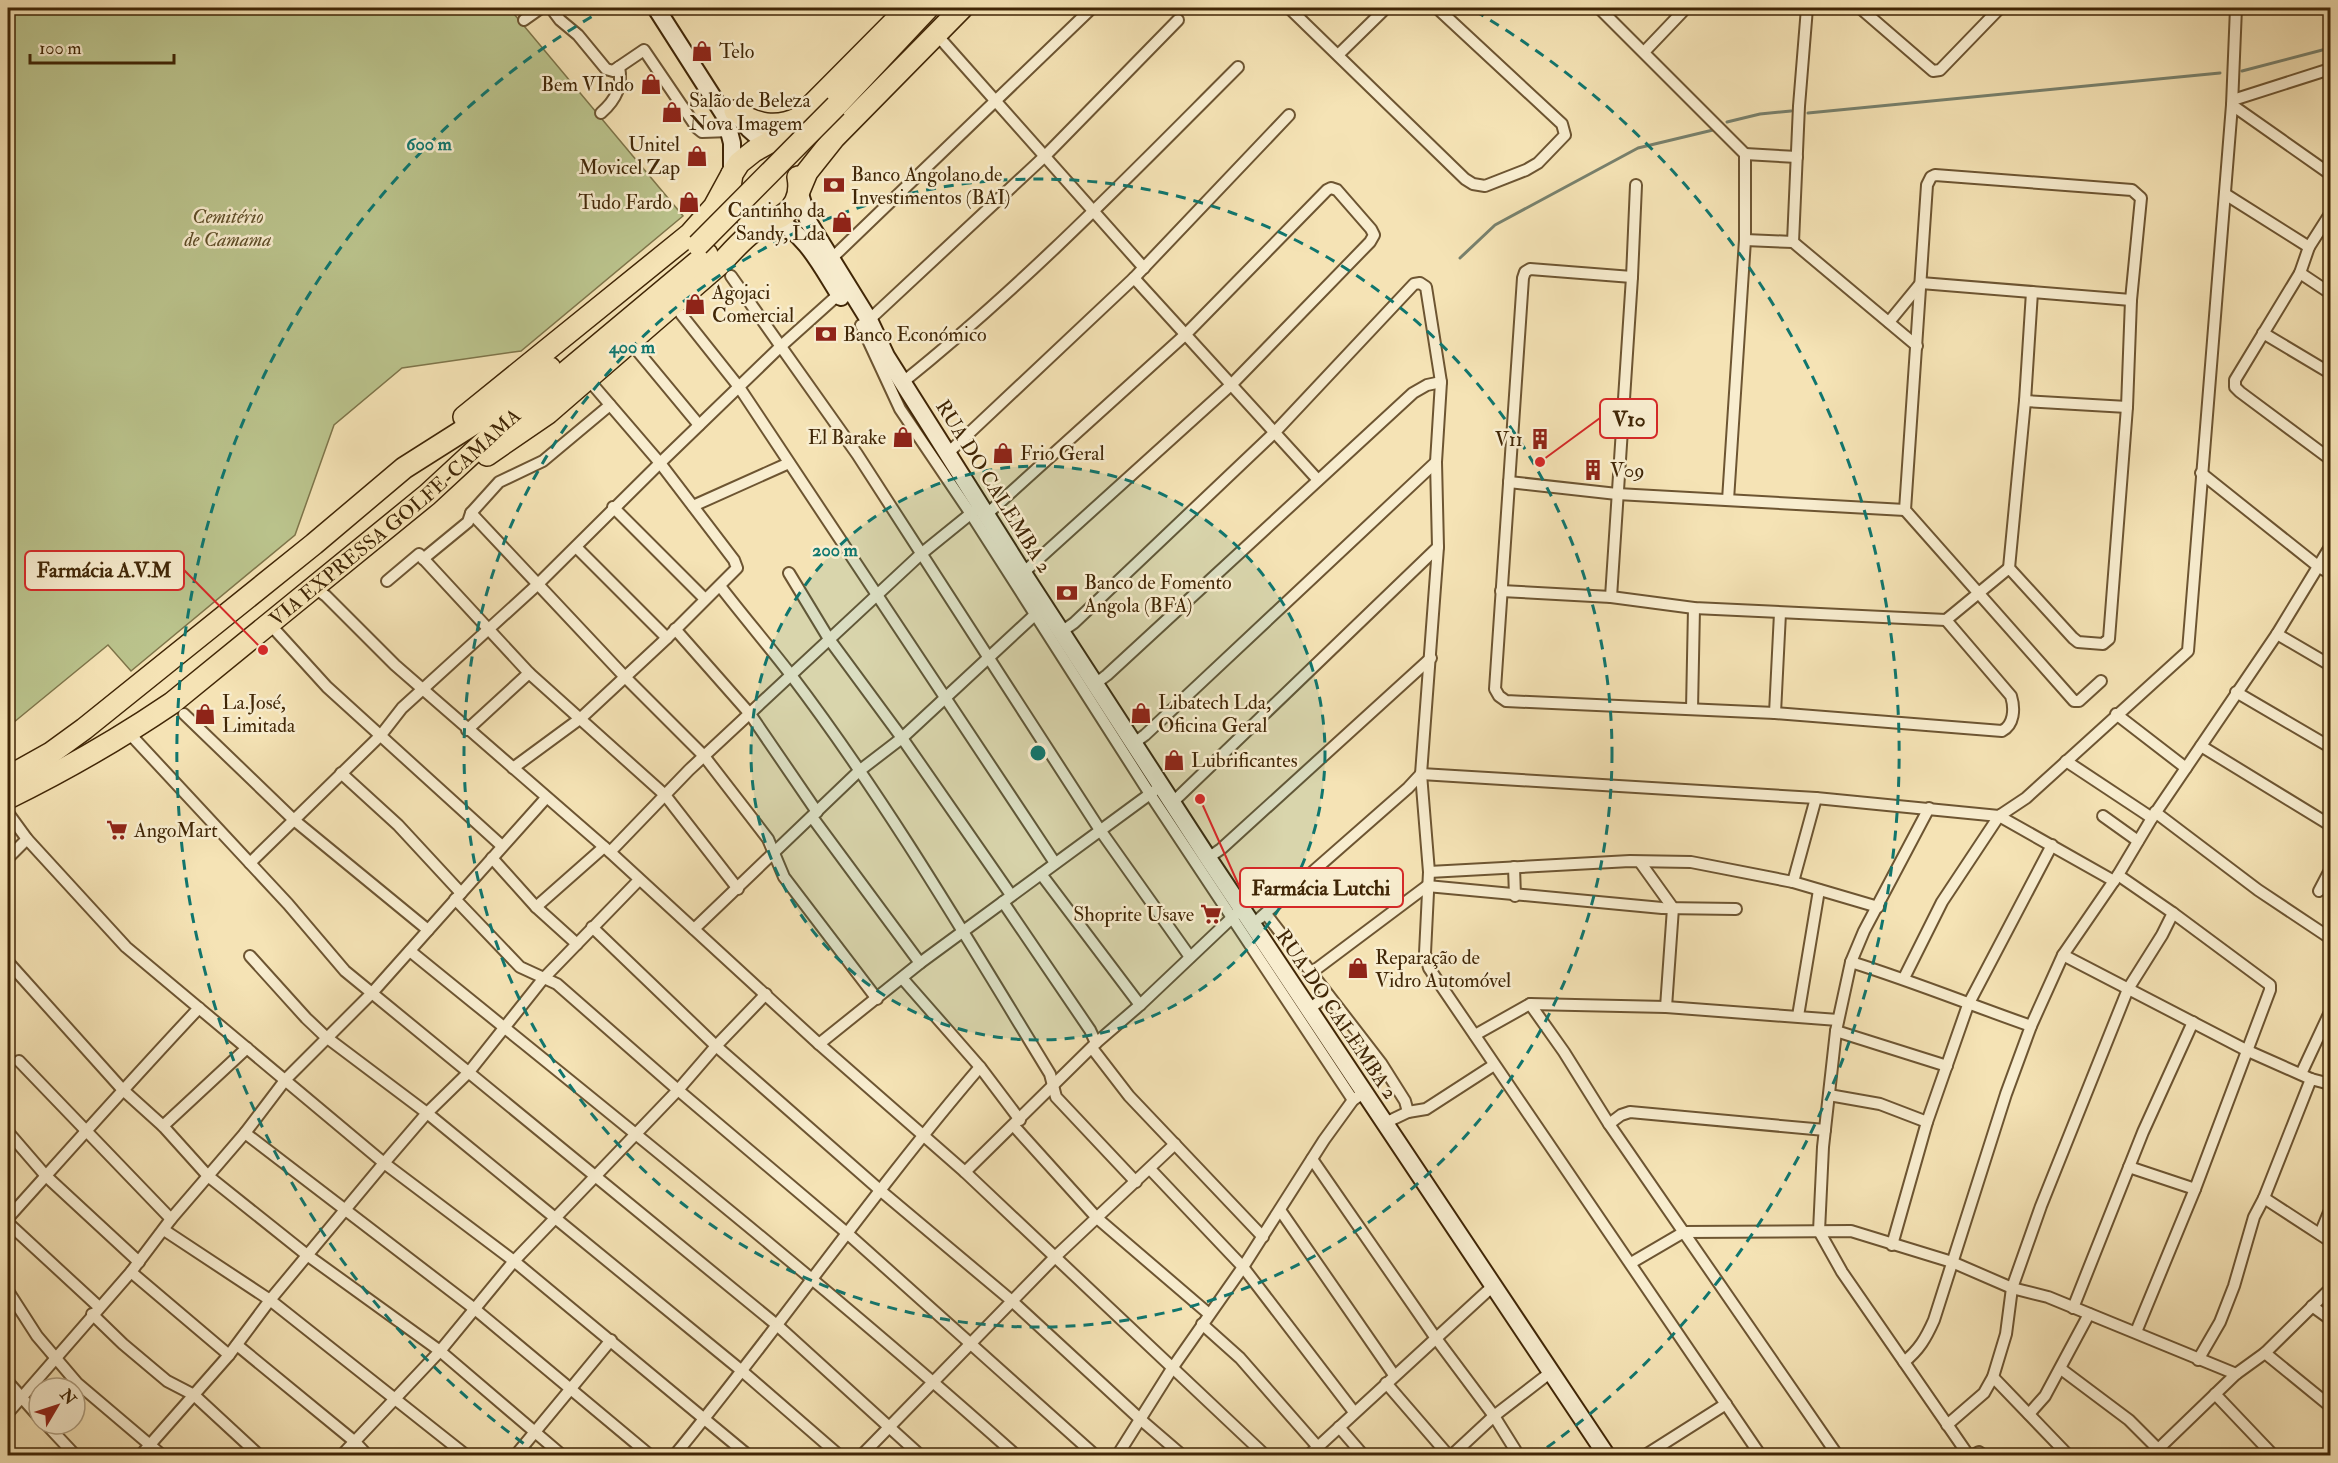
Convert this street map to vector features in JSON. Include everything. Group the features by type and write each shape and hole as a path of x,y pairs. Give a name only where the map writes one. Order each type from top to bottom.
{"highway":[{"path":"404,468 690,234 714,207 743,159 781,136 908,8"},
{"path":"840,111 928,8"},
{"path":"702,250 840,111 948,8"},
{"path":"427,495 548,413 721,263 760,226 791,209 807,172 834,138 962,8"},
{"path":"732,121 747,120 780,125 802,116"},
{"path":"766,144 789,162 799,178 799,191"},
{"path":"732,174 730,188 741,210 762,221 774,220"},
{"name":"VIA EXPRESSA GOLFE-CAMAMA","path":"8,777 51,753 103,715 404,468 496,410 702,250"},
{"name":"VIA EXPRESSA GOLFE-CAMAMA","path":"8,798 66,770 129,733 320,590 506,422 702,250"}],"main road":[{"path":"656,8 717,102 732,121 766,144"},
{"path":"666,8 732,121 732,174"},
{"path":"799,191 809,223 865,322"},
{"path":"774,220 789,228 811,250 840,294 865,322"},
{"name":"RUA DO CALEMBA 2","path":"865,322 948,453 980,511 1023,573 1040,610 1061,632 1134,743 1156,789 1172,803 1209,858 1237,913 1259,919 1359,1096 1385,1123 1607,1455"}],"street":[{"path":"524,20 540,8"},
{"path":"551,8 560,20 578,35 606,69 613,71 641,51 647,51 697,128 702,132 732,121"},
{"path":"831,259 1092,8"},
{"path":"1289,8 1473,184 1485,186 1538,164 1564,135 1562,124 1437,8"},
{"path":"1339,54 1386,8"},
{"path":"1599,8 1645,51 1745,154 1745,240 1728,500"},
{"path":"1645,51 1686,8"},
{"path":"1792,242 1807,8"},
{"path":"1860,8 1933,71 1940,69 2000,8"},
{"path":"1904,978 1942,902 1999,816 2026,798 2188,651 2232,103 2236,8"},
{"path":"1117,1455 1173,1367 1243,1268 1312,1159 1359,1096 1040,610 980,511 900,409 865,322 1046,156 1178,20"},
{"path":"937,35 1144,268"},
{"path":"601,113 612,104 618,92 621,79 619,67"},
{"path":"903,382 960,335 1094,211 1239,67"},
{"path":"2232,103 2331,69"},
{"path":"2232,103 2331,174"},
{"path":"948,453 1134,278 1289,115"},
{"path":"1745,154 1797,157"},
{"path":"2009,567 2078,642 2103,644 2109,639 2127,407 2131,300 2141,198 2132,189 1935,175 1931,177 1927,185 1905,510 2074,701 2079,701 2101,681"},
{"path":"1611,597 1636,185"},
{"path":"536,907 607,850 704,756 921,554 980,511 1186,334 1327,190 1331,188 1337,190 1371,229 1374,235 1371,242 1232,384 1023,573"},
{"path":"2225,194 2309,247"},
{"path":"2331,214 2309,247 2300,273 2235,380 2235,387 2331,459"},
{"path":"1745,240 1792,242 1917,346"},
{"path":"1632,277 1530,269 1522,278 1495,689 1499,696 1506,701 1775,712 2002,731 2008,728 2012,724 2011,696 1946,620"},
{"path":"2300,273 2331,293"},
{"path":"731,276 857,454 1100,830 1190,957"},
{"path":"1134,278 1318,480"},
{"path":"1061,632 1074,623 1275,432 1414,284 1420,283 1426,287 1429,294 1441,381 1436,462 1438,547 1421,774 1429,872 1425,953 1429,968 1761,1455"},
{"path":"1889,322 1921,283"},
{"path":"1921,283 2131,300"},
{"path":"1501,591 1611,597 1694,608 1946,620 2009,567 2025,401 2032,292"},
{"path":"250,863 381,735 402,708 537,585 613,507 780,347 840,294"},
{"path":"681,314 739,387 1054,863"},
{"path":"2263,333 2331,373"},
{"path":"636,349 699,425"},
{"path":"1095,684 1413,393 1427,385 1441,381"},
{"path":"513,768 581,718 737,568 734,560 660,463 593,385"},
{"path":"2025,401 2127,407"},
{"path":"423,559 468,522 471,513 499,482 543,461 610,405"},
{"path":"1134,743 1436,462"},
{"path":"693,506 789,463"},
{"path":"2201,473 2319,567 2331,573"},
{"path":"1509,482 1617,494 1905,510"},
{"path":"613,507 705,599"},
{"path":"471,513 625,677 704,756 768,839 784,877 877,999"},
{"path":"576,547 666,638"},
{"path":"1172,803 1438,547"},
{"path":"1904,1362 1918,1351 1925,1341 1938,1310 1976,1184 2031,1026 2063,955 2277,633 2331,547"},
{"path":"387,581 419,555 529,673 664,795 738,889"},
{"path":"789,573 829,639 902,738 1007,898 1090,1030 1094,1046 1129,1096 1263,1237"},
{"path":"720,586 791,675 859,771 963,932 1050,1074 1056,1097 1136,1182"},
{"path":"320,590 395,665 607,850 1056,1256 1266,1455"},
{"path":"1692,709 1694,608"},
{"path":"694,929 859,771 902,738 1040,610"},
{"path":"1775,712 1780,613"},
{"path":"675,629 750,714 814,815 920,963"},
{"path":"277,632 327,687 502,846"},
{"path":"2277,633 2331,665"},
{"path":"1209,858 1431,658"},
{"path":"467,730 529,673"},
{"path":"2236,692 2331,747"},
{"path":"184,714 294,820 428,930"},
{"path":"2116,714 2186,768"},
{"path":"129,733 250,863 345,971 778,1326 921,1455"},
{"path":"2201,746 2331,825"},
{"path":"2066,761 2154,815 2258,890 2331,938"},
{"path":"341,773 398,825 520,967 557,984 848,1234 1096,1455"},
{"path":"1421,774 1816,798 1999,816 2116,878 2173,913 2270,985 2248,1051 2196,1189 2136,1332"},
{"path":"1408,1112 1405,1101 1381,1063 1311,973 1259,919 1421,774"},
{"path":"819,1044 920,963 1156,789"},
{"path":"8,1413 131,1272 171,1219 245,1133 286,1079 372,993 546,798"},
{"path":"1793,882 1816,798"},
{"path":"1929,808 1851,962 1837,1025 1825,1130 1819,1231 1842,1272 1947,1425 1970,1455 1979,1452 1985,1455"},
{"path":"8,813 27,839 126,947 384,1162 514,1261 749,1455"},
{"path":"2103,816 2138,841"},
{"path":"8,858 27,839"},
{"path":"1892,1245 1927,1122 1968,1005 2052,845"},
{"path":"492,858 536,907 577,944"},
{"path":"1429,872 1640,862 1690,862 1793,882 1878,906"},
{"path":"1640,862 1673,908 1666,1007"},
{"path":"1514,867 1515,896"},
{"path":"2319,891 2331,870"},
{"path":"1041,874 1140,1005"},
{"path":"140,1455 229,1355 270,1300 384,1162 427,1113 469,1072 543,979 639,880"},
{"path":"1311,973 1427,886 1515,896 1673,908 1736,909"},
{"path":"1798,1016 1819,890"},
{"path":"965,1173 1017,1123 1053,1084 1237,913"},
{"path":"1947,1425 1984,1393 1993,1377 2006,1334 2012,1288 2042,1206 2128,989 2173,913"},
{"path":"592,927 716,1046 881,1191 1012,1301 1140,1419 1183,1455"},
{"path":"410,951 813,1279 1017,1455"},
{"path":"2063,955 2248,1051 2306,1077 2331,1084"},
{"path":"250,956 326,1037 427,1113 742,1371 840,1455"},
{"path":"8,962 122,1089 163,1126 208,1176 307,1255 440,1351 563,1455"},
{"path":"1851,962 1904,978 1968,1005 2031,1026"},
{"path":"902,978 980,1067 1017,1123 1097,1218 1209,1314"},
{"path":"340,1455 440,1351 514,1261 556,1220 766,994"},
{"path":"1309,1009 1328,995"},
{"path":"1475,1035 1530,1004 1666,1007 1798,1016 1837,1025 1947,1066"},
{"path":"1530,1004 1564,1052 1609,1124 1838,1455"},
{"path":"8,1218 122,1089 199,1008"},
{"path":"2198,1360 2223,1313 2239,1271 2253,1217 2264,1198 2331,1012"},
{"path":"2073,1308 2128,1167 2193,1022"},
{"path":"163,1126 247,1048"},
{"path":"19,1061 171,1219"},
{"path":"1385,1123 1408,1112 1426,1109 1494,1065"},
{"path":"674,1455 778,1326 922,1135 980,1067"},
{"path":"1829,1095 1880,1104 1927,1122"},
{"path":"1609,1124 1630,1112 1825,1130"},
{"path":"8,1132 46,1176 139,1262"},
{"path":"245,1133 476,1310 651,1455"},
{"path":"861,1455 1056,1256 1175,1144"},
{"path":"1312,1159 1494,1416 1519,1455"},
{"path":"2128,1167 2196,1189"},
{"path":"1150,1169 1243,1268 1354,1412"},
{"path":"2264,1198 2331,1241"},
{"path":"1280,1210 1394,1375"},
{"path":"2320,1234 2331,1210"},
{"path":"8,1223 96,1310 123,1344 167,1380 194,1395 260,1455"},
{"path":"164,1230 270,1300 467,1455"},
{"path":"1631,1263 1684,1232 1851,1231 1952,1262 2012,1288 2048,1297 2236,1374"},
{"path":"131,1272 229,1355"},
{"path":"1308,1455 1494,1286"},
{"path":"2061,1369 2129,1420 2158,1453 2236,1374 2265,1353 2331,1289"},
{"path":"8,1291 37,1336 77,1383 163,1455"},
{"path":"2312,1306 2331,1319"},
{"path":"2029,1414 2045,1396 2089,1314"},
{"path":"1202,1324 1240,1358 1317,1446"},
{"path":"515,1455 611,1340"},
{"path":"237,1345 368,1455"},
{"path":"2265,1353 2331,1406"},
{"path":"1386,1383 1450,1455 1494,1416 1551,1372"},
{"path":"1993,1377 2069,1455"},
{"path":"8,1382 27,1404"},
{"path":"2215,1394 2274,1455"},
{"path":"1644,1455 1726,1404"},
{"path":"1339,1427 1364,1455"},
{"path":"58,1436 76,1455"}],"green space":[{"name":"Cemitério de Camama","path":"8,8 509,8 683,216 521,351 402,368 334,425 295,535 131,671 108,645 8,727"}],"waterway":[{"path":"2242,71 2330,48"},
{"path":"1808,113 2220,73"},
{"path":"1727,122 1760,114 1791,111"},
{"path":"1460,258 1495,225 1638,148 1713,130"}],"place":[{"name":"Telo","path":"702,51"},
{"name":"Bem VIndo","path":"651,84"},
{"name":"Salão de Beleza Nova Imagem","path":"672,112"},
{"name":"Unitel Movicel Zap","path":"697,156"},
{"name":"Banco Angolano de Investimentos (BAI)","path":"834,185"},
{"name":"Tudo Fardo","path":"689,202"},
{"name":"Cantinho da Sandy, Lda","path":"842,222"},
{"name":"Agojaci Comercial","path":"695,304"},
{"name":"Banco Económico","path":"826,334"},
{"name":"El Barake","path":"903,437"},
{"name":"V11","path":"1540,439"},
{"name":"Frio Geral","path":"1003,453"},
{"name":"V10","path":"1540,462"},
{"name":"V09","path":"1593,470"},
{"name":"Banco de Fomento Angola (BFA)","path":"1067,593"},
{"name":"Farmácia A.V.M","path":"263,650"},
{"name":"Libatech Lda, Oficina Geral","path":"1141,713"},
{"name":"La.José, Limitada","path":"205,714"},
{"name":"Lubrificantes","path":"1174,760"},
{"name":"Farmácia Lutchi","path":"1200,799"},
{"name":"AngoMart","path":"117,830"},
{"name":"Shoprite Usave","path":"1211,914"},
{"name":"Reparação de Vidro Automóvel","path":"1358,968"}]}
